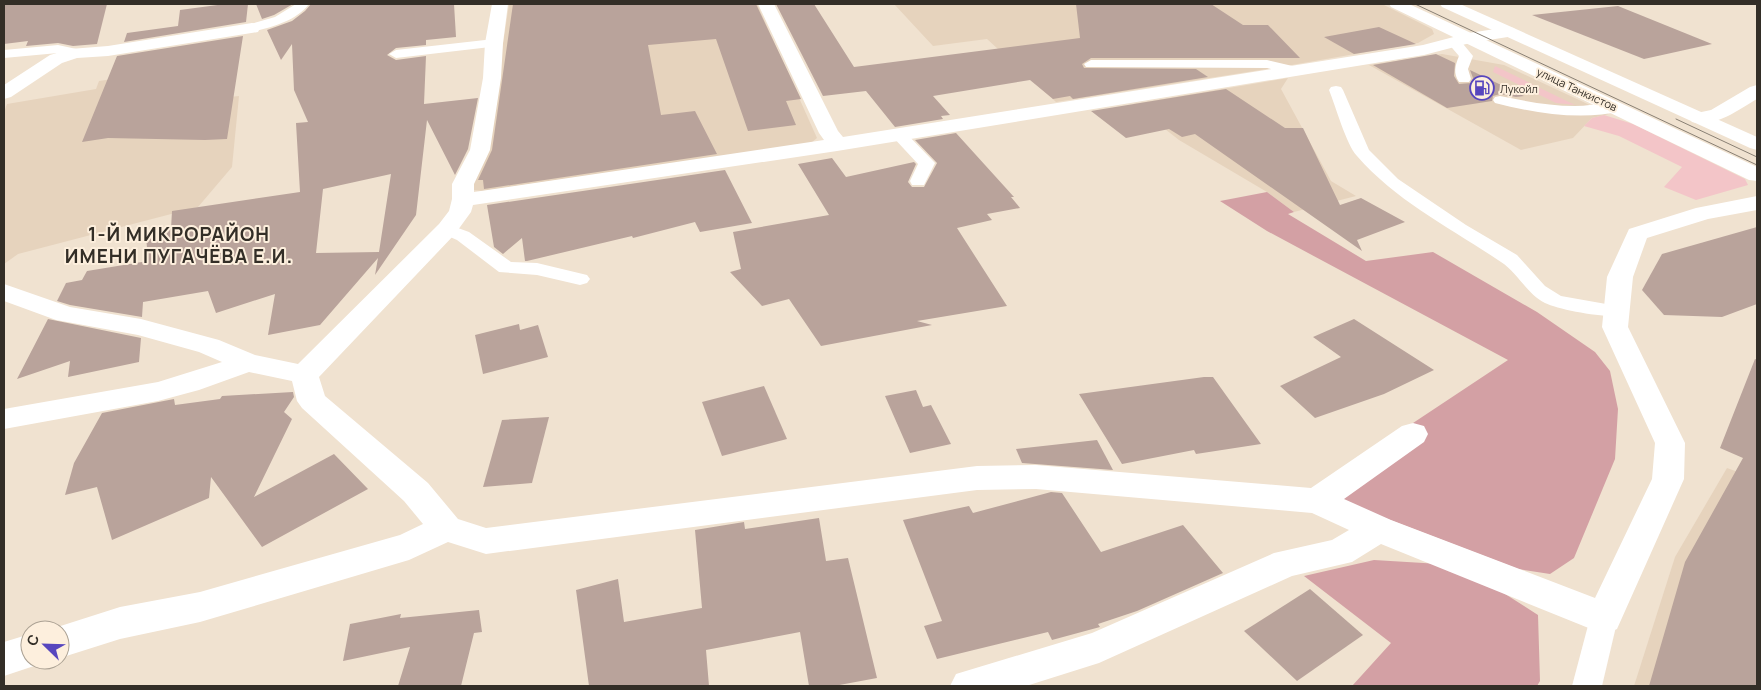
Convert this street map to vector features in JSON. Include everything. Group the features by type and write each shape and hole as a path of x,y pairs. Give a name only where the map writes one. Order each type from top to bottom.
{"street":[{"path":"304,375 447,229 460,212 463,199 463,184 480,150 492,78 494,43 500,4"},
{"path":"766,4 830,133 838,144"},
{"name":"улица Танкистов","path":"1397,4 1461,40 1617,108 1757,175"},
{"name":"улица Танкистов","path":"1448,4 1757,144"},
{"path":"4,93 56,59 76,53 146,46 252,28"},
{"path":"463,199 493,197 900,136 1424,50 1461,40 1508,32"},
{"path":"1699,118 1717,114 1757,91"},
{"path":"304,375 312,401 416,492 446,528 486,540 977,478 1036,477 1317,501 1379,529 1604,618 1668,479 1669,470 1670,443 1615,327 1620,277 1637,234 1704,212 1757,203"},
{"path":"4,292 65,314 141,327 192,342 247,362 304,375"},
{"path":"4,419 126,398 218,375 247,362"},
{"path":"1317,501 1413,434"},
{"path":"70,639 120,624 200,607 409,546 446,528"},
{"path":"970,686 1099,647 1286,563 1340,552 1379,529"},
{"path":"4,659 20,654"}],"lane":[{"path":"252,28 271,24 303,4"},
{"path":"1461,40 1466,56 1461,69 1464,79"},
{"path":"396,54 494,43"},
{"path":"4,54 58,49 76,53"},
{"path":"1091,64 1267,64 1296,70"},
{"path":"1336,90 1362,152 1392,183 1460,230 1510,259 1538,290 1554,300 1584,307 1616,311"},
{"path":"1500,100 1537,109 1596,111 1617,108"},
{"path":"900,136 927,163 918,181"},
{"path":"447,229 462,236 506,268 537,268 580,279"},
{"path":"1587,686 1604,618"}],"shaded area":[{"path":"509,4 757,4 817,138 811,143 483,191 472,190 498,77"},
{"path":"894,4 1382,4 1432,29 1434,34 1418,43 1056,102 987,39 933,46"},
{"name":"Лукойл","path":"1442,54 1504,65 1609,114 1592,118 1573,138 1521,150 1369,65"},
{"path":"1495,66 1575,105 1556,103 1493,72"},
{"path":"175,70 174,103 239,96 232,167 198,207 18,254 4,264 4,112 7,104 96,89 99,81"},
{"path":"1288,78 1281,89 1331,181 1356,196 1294,212 1267,192 1179,140 1133,104"},
{"path":"1604,115 1633,124 1745,179 1748,185 1696,200 1664,187 1682,167 1619,136 1584,126 1592,118"},
{"path":"1267,192 1294,212 1288,214 1366,261 1433,252 1537,312 1595,352 1610,371 1618,409 1615,459 1574,558 1550,574 1518,569 1312,490 1508,360 1267,231 1220,201"},
{"path":"1727,468 1757,479 1757,686 1634,686 1675,557"},
{"path":"1374,560 1440,564 1491,585 1538,615 1540,681 1537,686 1352,686 1391,643 1304,576"}],"building":[{"path":"4,4 107,4 97,44 73,46 58,43 26,46 28,41 4,44"},
{"path":"225,4 248,4 246,22 124,42 127,33 178,26 180,10"},
{"path":"256,4 293,4 274,15 262,19"},
{"path":"311,4 454,4 456,37 426,40 426,45 396,48 387,55 396,60 426,56 424,104 478,98 468,149 455,175 427,120 416,215 375,275 378,258 320,325 268,335 275,294 216,313 208,291 143,302 142,317 70,305 57,301 66,283 82,280 87,271 148,261 146,235 171,229 172,211 300,192 296,123 308,122 294,90 292,44 281,60 267,30 292,21","holes":["391,174 379,252 316,253 323,189"]},
{"path":"513,4 756,4 801,99 786,101 796,125 748,131 716,39 648,45 661,115 695,111 717,154 484,189 483,180 478,180 492,150"},
{"path":"776,4 814,4 854,67 1080,38 1076,4 1211,4 1243,25 1268,25 1300,58 1091,58 1082,64 1084,68 1196,69 1208,77 1073,99 1070,96 1053,99 1030,80 933,96 950,115 941,116 943,119 895,127 866,91 823,96"},
{"path":"1618,6 1712,44 1644,59 1532,15"},
{"path":"1379,27 1416,44 1354,54 1324,37"},
{"path":"243,36 227,139 108,138 82,142 117,56"},
{"path":"1436,54 1455,63 1454,76 1459,84 1471,83 1473,78 1470,70 1524,96 1516,97 1500,94 1493,96 1492,101 1447,108 1373,65"},
{"path":"1226,89 1285,128 1303,128 1340,205 1361,198 1405,222 1357,240 1362,251 1195,134 1182,137 1169,129 1126,138 1091,111"},
{"path":"956,133 1014,197 1011,197 1020,208 987,214 992,220 957,228 1007,306 917,321 932,325 821,346 789,299 762,306 730,272 741,269 733,232 829,215 798,164 832,158 846,177 914,162 916,164 908,182 912,187 924,187 937,163 915,140"},
{"path":"725,170 752,223 700,232 695,222 633,238 632,236 527,261 525,261 522,238 503,254 494,247 487,205"},
{"path":"1757,227 1757,304 1722,317 1664,315 1642,290 1662,254"},
{"path":"48,319 141,338 139,362 68,377 70,361 17,379"},
{"path":"1354,319 1434,370 1384,394 1315,418 1280,386 1341,357 1313,337"},
{"path":"519,324 520,330 538,325 548,357 483,374 475,335"},
{"path":"1755,359 1757,360 1757,686 1649,686 1685,562 1743,458 1720,448"},
{"path":"1213,377 1261,444 1196,454 1194,450 1122,464 1079,394"},
{"path":"764,386 787,439 722,456 702,402"},
{"path":"916,390 923,407 931,405 951,444 910,453 885,396"},
{"path":"293,392 294,397 284,412 292,419 254,497 334,454 368,489 262,547 211,477 209,498 112,540 97,487 65,495 74,463 102,413 174,399 175,405 220,399 222,396"},
{"path":"549,417 532,483 483,487 502,420"},
{"path":"1097,440 1113,470 1022,463 1016,449"},
{"path":"1051,492 1062,493 1101,552 1183,525 1223,573 1137,611 1098,624 1100,627 1052,640 1048,632 937,659 924,626 942,621 903,520 969,506 973,513"},
{"path":"819,518 826,561 848,558 877,678 834,686 809,686 800,632 706,650 709,686 589,686 576,590 618,579 624,622 702,608 695,530 744,522 745,529"},
{"path":"1310,589 1363,635 1297,681 1244,631"},
{"path":"479,610 482,632 474,633 461,686 398,686 410,647 343,661 350,624 401,614 400,618"}],"tram line":[{"path":"1415,4 1757,165"},
{"path":"1676,119 1757,157"}],"place":[{"name":"Лукойл","path":"1482,88"}],"district":[{"name":"1-Й МИКРОРАЙОН ИМЕНИ ПУГАЧЁВА Е.И.","path":"179,245"}]}
